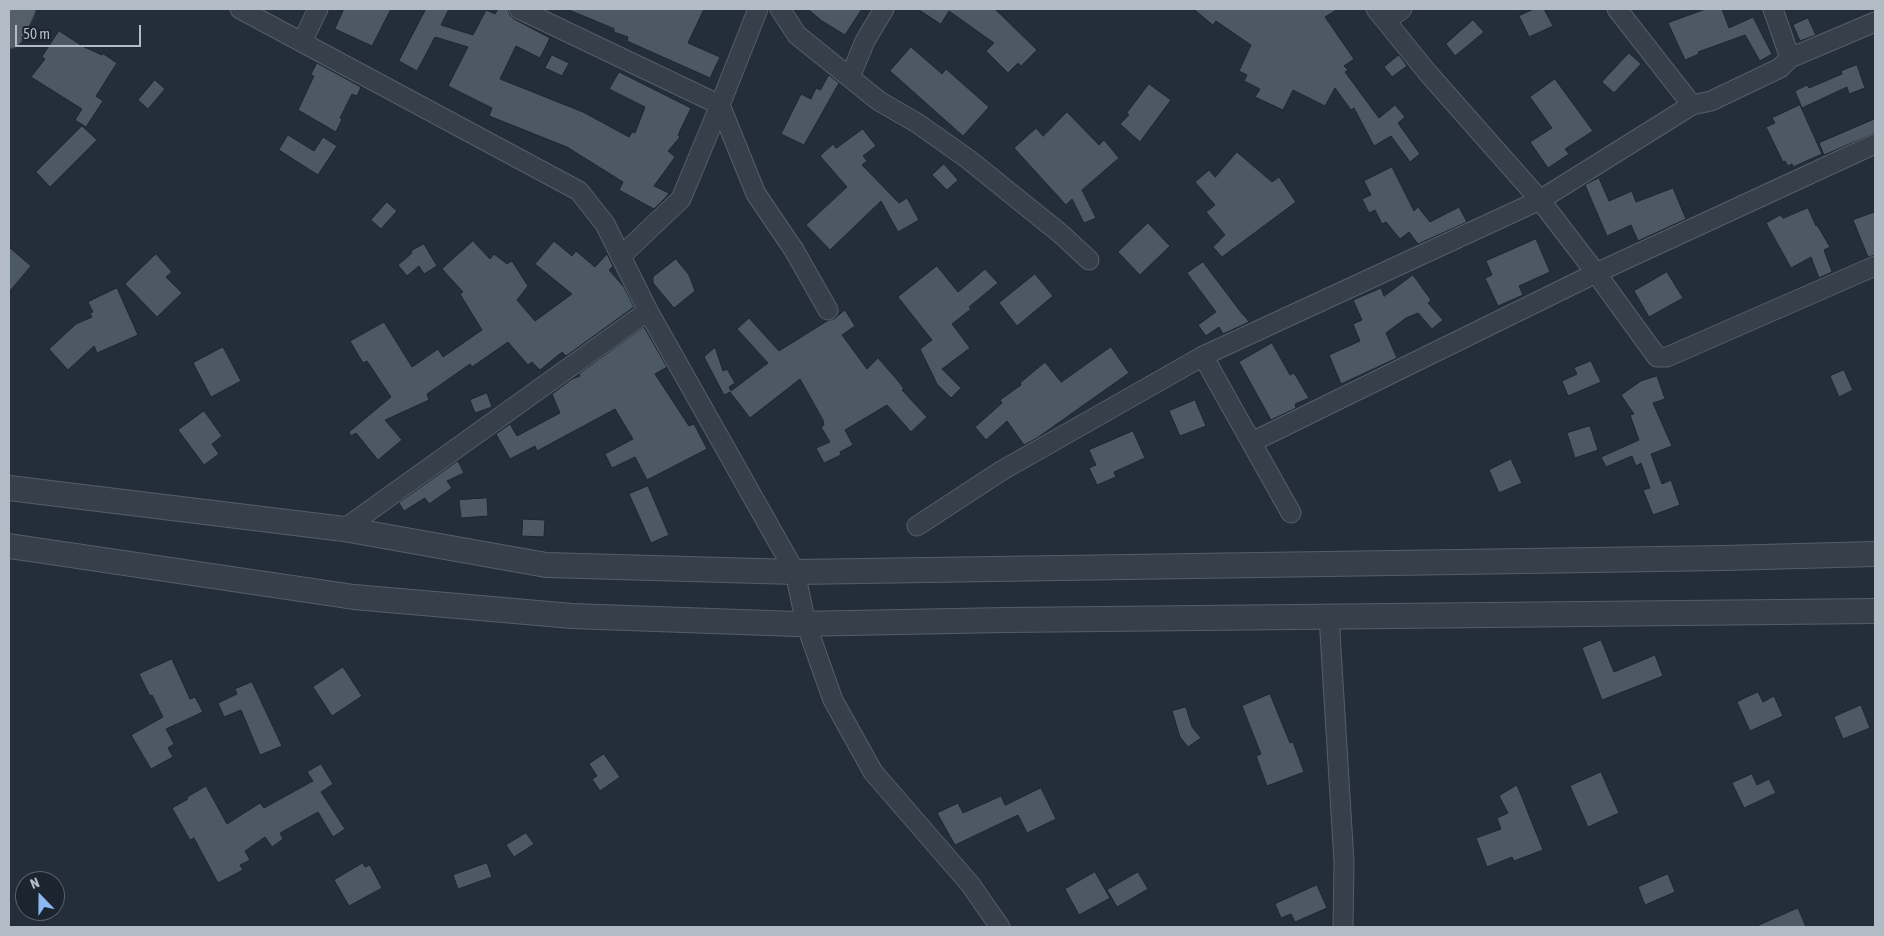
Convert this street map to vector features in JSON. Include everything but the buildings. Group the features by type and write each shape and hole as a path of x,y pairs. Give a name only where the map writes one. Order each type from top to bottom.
{"main road":[{"path":"9,34 21,9"}],"street":[{"path":"240,9 580,191 605,224 648,311 795,572 806,624 833,700 873,772 970,884 1000,927"},
{"path":"302,42 318,9"},
{"path":"519,9 720,105 756,194 794,250 828,310"},
{"path":"621,256 681,199 758,9"},
{"path":"780,9 797,35 879,101 917,123 968,159 1061,234 1089,260"},
{"path":"850,77 865,41 884,9"},
{"path":"1402,9 1382,15 1427,72 1540,200 1657,357 1667,357 1875,266"},
{"path":"1617,9 1692,105"},
{"path":"1773,9 1790,58"},
{"path":"917,526 1001,471 1203,356 1540,200 1692,105 1711,101 1780,68 1790,58 1875,22"},
{"path":"1252,442 1596,273 1875,144"},
{"path":"344,529 648,311"},
{"path":"1203,356 1291,513"},
{"path":"9,488 344,529 546,565 795,572 1704,559 1875,554"},
{"path":"9,546 354,597 572,616 806,624 1329,616 1875,611"},
{"path":"1329,616 1344,862 1343,927"}]}
